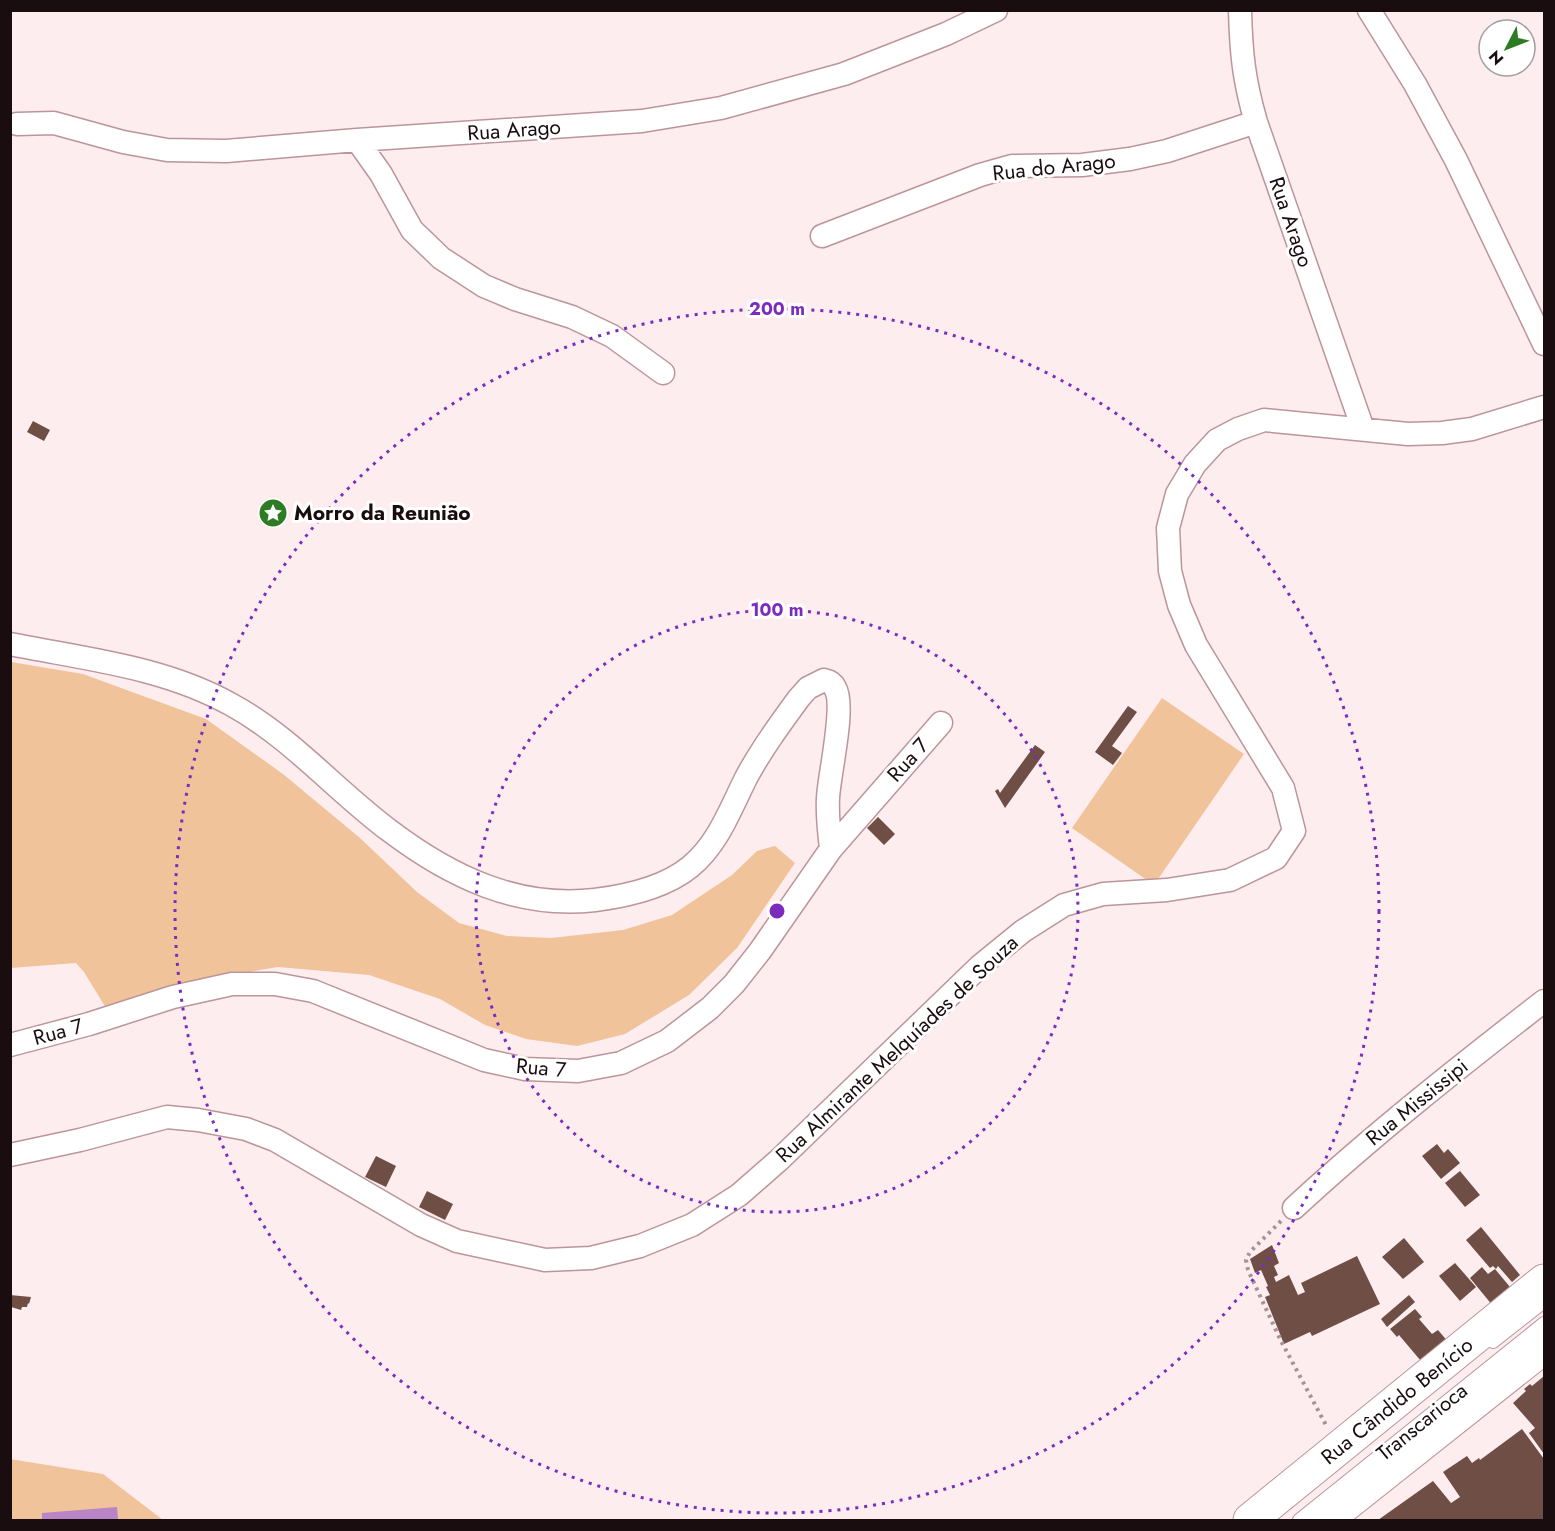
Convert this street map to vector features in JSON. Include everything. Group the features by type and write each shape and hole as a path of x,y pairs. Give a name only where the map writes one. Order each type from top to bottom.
{"main road":[{"name":"Rua Cândido Benício","path":"1250,1521 1545,1281"},
{"path":"1326,1521 1545,1347"}],"street":[{"name":"Rua Arago","path":"17,124 54,123 123,142 167,150 226,151 642,121 721,108 844,74 946,34 996,10"},
{"name":"Rua Arago","path":"1240,10 1246,90 1363,429"},
{"path":"1369,10 1415,84 1456,160 1545,344"},
{"name":"Rua do Arago","path":"822,236 980,175 1012,166 1082,165 1130,159 1167,151 1256,122"},
{"path":"357,140 381,174 412,230 441,258 484,286 515,299 572,317 612,336 663,373"},
{"name":"Rua Almirante Melquíades de Souza","path":"10,1155 80,1140 167,1117 198,1120 246,1129 275,1140 421,1225 457,1241 501,1252 545,1260 591,1258 640,1246 692,1225 739,1195 779,1160 980,966 1023,931 1064,905 1103,894 1167,890 1230,880 1276,858 1294,831 1283,788 1196,645 1179,605 1170,571 1168,528 1177,494 1195,464 1217,440 1238,429 1264,420 1408,434 1442,434 1482,426 1544,408"},
{"path":"10,644 116,664 197,687 234,706 283,739 390,831 449,870 472,882 499,891 540,900 579,902 611,898 648,889 671,879 690,867 723,827 747,777 798,698 808,688 824,680 836,688 837,694 838,723 828,796 831,849"},
{"name":"Rua 7","path":"10,1045 89,1024 173,997 232,984 275,984 313,992 484,1060 525,1069 578,1071 621,1063 667,1041 710,1008 734,984 760,951 831,849 941,723"},
{"name":"Rua Mississipi","path":"1294,1208 1402,1113 1545,1001"}],"lane":[{"path":"1483,1350 1545,1302"},
{"name":"Transcarioca","path":"1299,1521 1545,1323"}],"path":[{"path":"1294,1208 1250,1252 1246,1260 1280,1339 1339,1449"}],"shaded area":[{"path":"11,662 83,674 206,719 283,774 360,838 417,892 459,923 507,936 551,938 623,930 672,915 732,875 757,851 775,846 795,863 737,948 689,995 625,1034 577,1046 526,1039 485,1025 440,999 369,975 278,967 188,982 123,1008 106,1008 76,963 11,968"},
{"path":"1162,698 1244,754 1154,885 1072,828"},
{"path":"10,1459 103,1474 163,1520 11,1520"},
{"path":"117,1507 118,1520 42,1520 42,1513"}],"building":[{"path":"33,421 50,430 44,441 27,432"},
{"path":"1128,706 1137,712 1112,746 1122,753 1113,765 1095,752"},
{"path":"1035,745 1045,752 1005,808 995,791 998,789 1000,793"},
{"path":"878,817 895,834 884,845 867,828"},
{"path":"1437,1144 1444,1153 1448,1149 1460,1163 1441,1179 1422,1156"},
{"path":"376,1156 396,1166 386,1187 365,1177"},
{"path":"1460,1171 1480,1195 1465,1207 1445,1183"},
{"path":"427,1191 453,1204 445,1220 419,1207"},
{"path":"1481,1227 1520,1275 1512,1282 1498,1266 1496,1269 1493,1266 1490,1268 1466,1240"},
{"path":"1404,1238 1424,1262 1403,1279 1382,1257"},
{"path":"1272,1245 1279,1263 1274,1266 1278,1275 1274,1277 1276,1282 1289,1275 1298,1295 1305,1292 1301,1283 1357,1256 1380,1304 1312,1336 1310,1332 1284,1344 1265,1297 1270,1295 1266,1287 1268,1286 1261,1270 1255,1273 1250,1259"},
{"path":"1455,1263 1476,1287 1460,1301 1439,1276"},
{"path":"1482,1267 1488,1274 1495,1269 1510,1287 1502,1293 1504,1295 1493,1306 1470,1278"},
{"path":"10,1295 31,1297 27,1307 22,1307 21,1310 11,1307"},
{"path":"1409,1295 1415,1302 1387,1327 1381,1319"},
{"path":"1415,1309 1422,1317 1419,1319 1432,1334 1438,1330 1449,1343 1426,1367 1399,1335 1397,1337 1390,1329"},
{"path":"1544,1376 1544,1454 1529,1433 1535,1428 1513,1403 1526,1391 1524,1389 1530,1384 1532,1386"},
{"path":"1522,1429 1544,1459 1544,1520 1378,1520 1433,1481 1451,1503 1460,1497 1443,1472 1467,1456 1472,1463 1479,1458 1480,1460"}],"place":[{"name":"Morro da Reunião","path":"273,513"}]}
